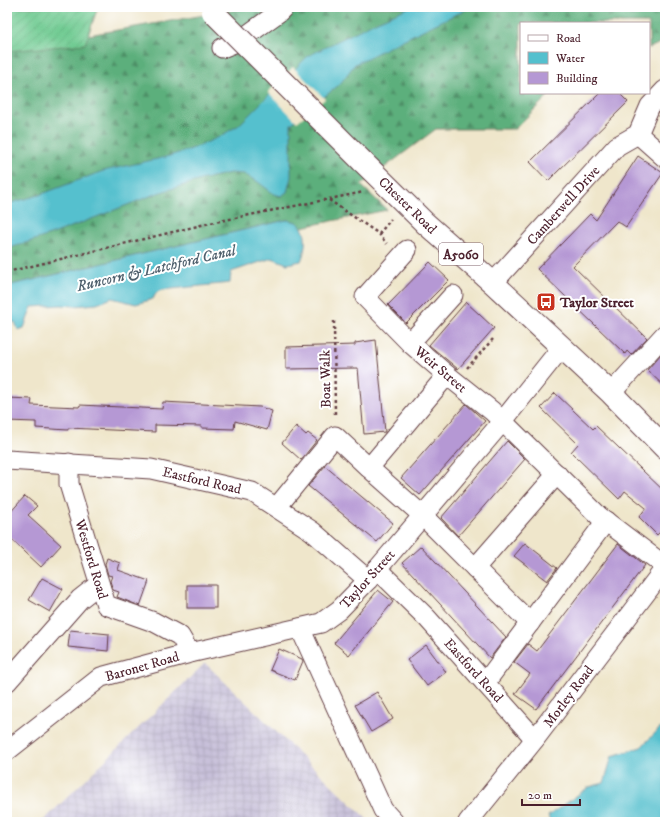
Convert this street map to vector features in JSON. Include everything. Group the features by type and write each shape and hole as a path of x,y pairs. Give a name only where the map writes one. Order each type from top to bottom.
{"highway":[{"name":"Chester Road","path":"211,9 425,223 493,283 611,393 665,448"}],"street":[{"path":"222,48 239,40 284,7"},
{"path":"665,90 650,106 638,134 665,158"},
{"name":"Camberwell Drive","path":"493,283 617,146 638,134"},
{"path":"401,256 365,297 410,343"},
{"name":"Weir Street","path":"452,295 410,343 451,379 492,411 606,521 665,567"},
{"path":"611,393 665,334"},
{"name":"Taylor Street","path":"300,628 321,623 339,610 373,575 422,515 502,422 561,348"},
{"path":"369,468 451,379"},
{"path":"277,507 335,436 422,515 530,623"},
{"name":"Eastford Road","path":"7,460 151,469 252,492 312,531 373,575 427,618 535,739"},
{"name":"Westford Road","path":"69,464 69,484 106,605 154,622 180,636 190,653"},
{"path":"475,568 557,474"},
{"path":"485,683 606,521"},
{"name":"Morley Road","path":"468,822 535,739 665,567"},
{"path":"7,682 80,599 99,584"},
{"path":"300,628 383,810 394,822"},
{"name":"Baronet Road","path":"7,751 101,677 190,653 300,628"}],"path":[{"path":"7,272 210,223 329,200 367,191"},
{"path":"329,200 379,234 388,246 401,256"},
{"path":"379,234 394,216"},
{"name":"Boat Walk","path":"334,321 335,436"},
{"path":"451,379 494,339"}],"shaded area":[{"path":"205,663 370,822 42,822"}],"green space":[{"path":"7,7 98,7 85,44 7,51"},
{"path":"251,7 665,7 665,41 650,48 650,22 520,22 520,94 550,94 515,129 436,129 361,185 387,210 302,227 296,222 286,220 7,286 7,49"}],"water":[{"path":"410,7 471,7 355,64 340,84 291,124 291,177 287,192 281,196 274,194 244,174 230,173 158,193 53,234 7,249 7,204 39,195 103,171 166,157 194,148 219,137 239,125 308,56 377,21"},
{"name":"Runcorn & Latchford Canal","path":"286,220 296,222 300,225 305,235 305,246 301,261 287,264 272,258 231,272 230,283 161,290 156,293 153,299 136,304 112,298 97,304 32,307 24,328 18,330 15,322 7,323 7,286"},
{"path":"665,723 665,822 550,822 548,816 589,787 604,783 612,756 641,747"}],"pier":[{"path":"293,67 325,99 297,122 268,92"}],"building":[{"path":"599,94 620,94 628,102 548,181 530,162"},
{"path":"638,156 663,173 626,227 617,221 573,266 647,338 631,355 627,351 625,354 537,269 590,214 596,220"},
{"path":"430,262 449,280 406,323 388,305"},
{"path":"466,302 494,328 458,369 429,345"},
{"path":"376,340 385,432 364,434 358,368 286,369 286,347 355,345 355,343"},
{"path":"662,353 665,356 665,387 647,370"},
{"path":"555,393 593,429 596,426 665,492 665,527 657,535 639,517 646,508 625,491 619,499 571,452 578,444 541,408"},
{"path":"7,398 32,399 31,405 79,407 80,405 162,409 163,402 260,407 272,411 267,430 235,421 234,429 202,428 202,426 155,425 155,432 68,428 68,430 36,428 36,422 7,421"},
{"path":"466,404 485,421 420,495 401,478"},
{"path":"296,426 306,435 308,433 317,440 301,460 282,443"},
{"path":"507,441 525,459 458,536 441,518"},
{"path":"325,466 393,523 377,542 308,486"},
{"path":"25,496 37,506 28,515 61,545 41,567 7,535 7,516"},
{"path":"525,543 557,568 547,581 514,556"},
{"path":"618,544 645,565 536,709 515,694 530,674 514,662 528,644 537,651"},
{"path":"421,546 506,637 490,658 402,563"},
{"path":"107,558 120,563 118,570 149,581 140,606 117,597 119,592 113,590 110,581 112,576 108,575 105,564"},
{"path":"42,578 63,589 50,612 29,600"},
{"path":"187,585 216,585 216,608 187,608"},
{"path":"378,590 393,602 349,655 334,643"},
{"path":"70,630 109,634 108,651 68,647"},
{"path":"426,645 446,672 427,686 407,660"},
{"path":"279,649 302,659 303,661 295,680 270,670"},
{"path":"377,692 393,719 371,732 355,705"}],"place":[{"name":"Taylor Street","path":"546,302"}]}
